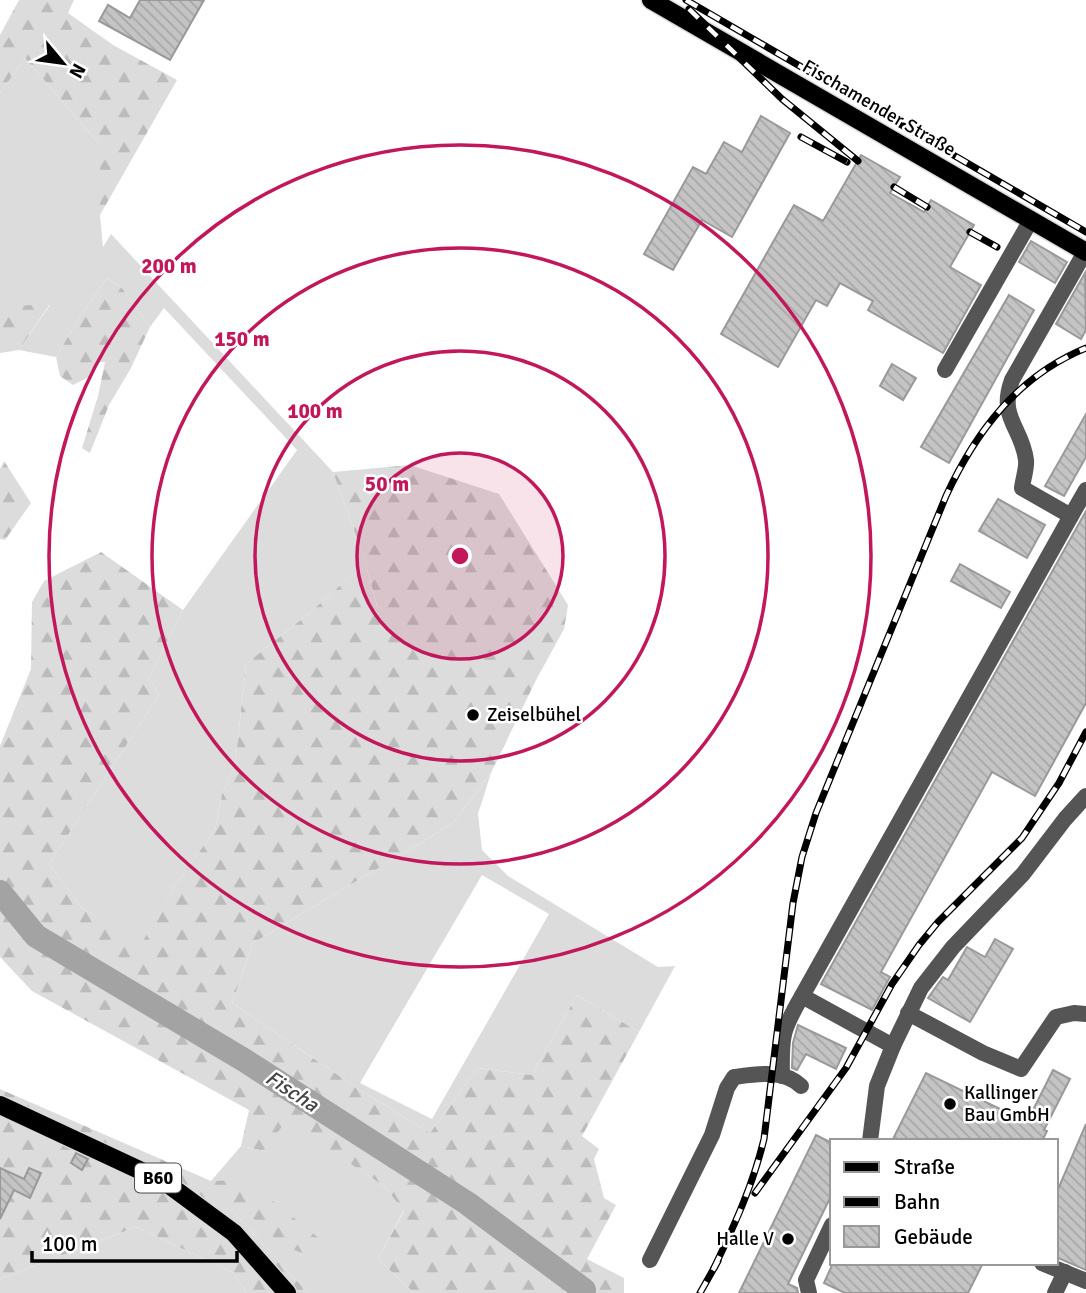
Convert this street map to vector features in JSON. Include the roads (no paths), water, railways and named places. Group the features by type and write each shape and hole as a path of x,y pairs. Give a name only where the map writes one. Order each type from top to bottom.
{"main road":[{"name":"Fischamender Straße","path":"651,0 1085,252"},
{"name":"B60","path":"0,1105 165,1182 234,1233 287,1293"}],"lane":[{"path":"945,370 1031,220"},
{"path":"1071,516 1022,488 1026,460 1008,414 1008,400 1013,380 1085,252"},
{"path":"782,1076 781,1051 785,1024 1086,490"},
{"path":"870,1139 877,1086 921,988 934,970 1023,874 1086,796"},
{"path":"802,996 893,1046"},
{"path":"908,1013 983,1054 1021,1069 1056,1017 1074,1013 1086,1014"},
{"path":"650,1260 706,1147 727,1088 734,1077 764,1074 782,1076 792,1078 801,1086"},
{"path":"809,1293 806,1280 830,1229"},
{"path":"1047,1265 1086,1281"},
{"path":"1055,1293 1065,1272"}],"waterway":[{"name":"Fischa","path":"0,892 36,936 244,1060 467,1203 584,1290 583,1293"}],"railway":[{"path":"686,0 1086,232"},
{"path":"689,9 782,99 858,161"},
{"path":"801,137 847,162"},
{"path":"894,187 927,207"},
{"path":"970,232 997,247"},
{"path":"714,1268 749,1189 764,1139 793,903 802,857 816,813 946,496 971,449 1002,408 1020,390 1040,374 1086,348"},
{"path":"755,1193 846,1068 892,984 919,945 938,922 1022,838 1059,783 1086,732"},
{"path":"700,1293 718,1261"}],"place":[{"name":"Zeiselbühel","path":"473,715"},
{"name":"Kallinger Bau GmbH","path":"950,1104"},
{"name":"Halle V","path":"788,1239"}]}
